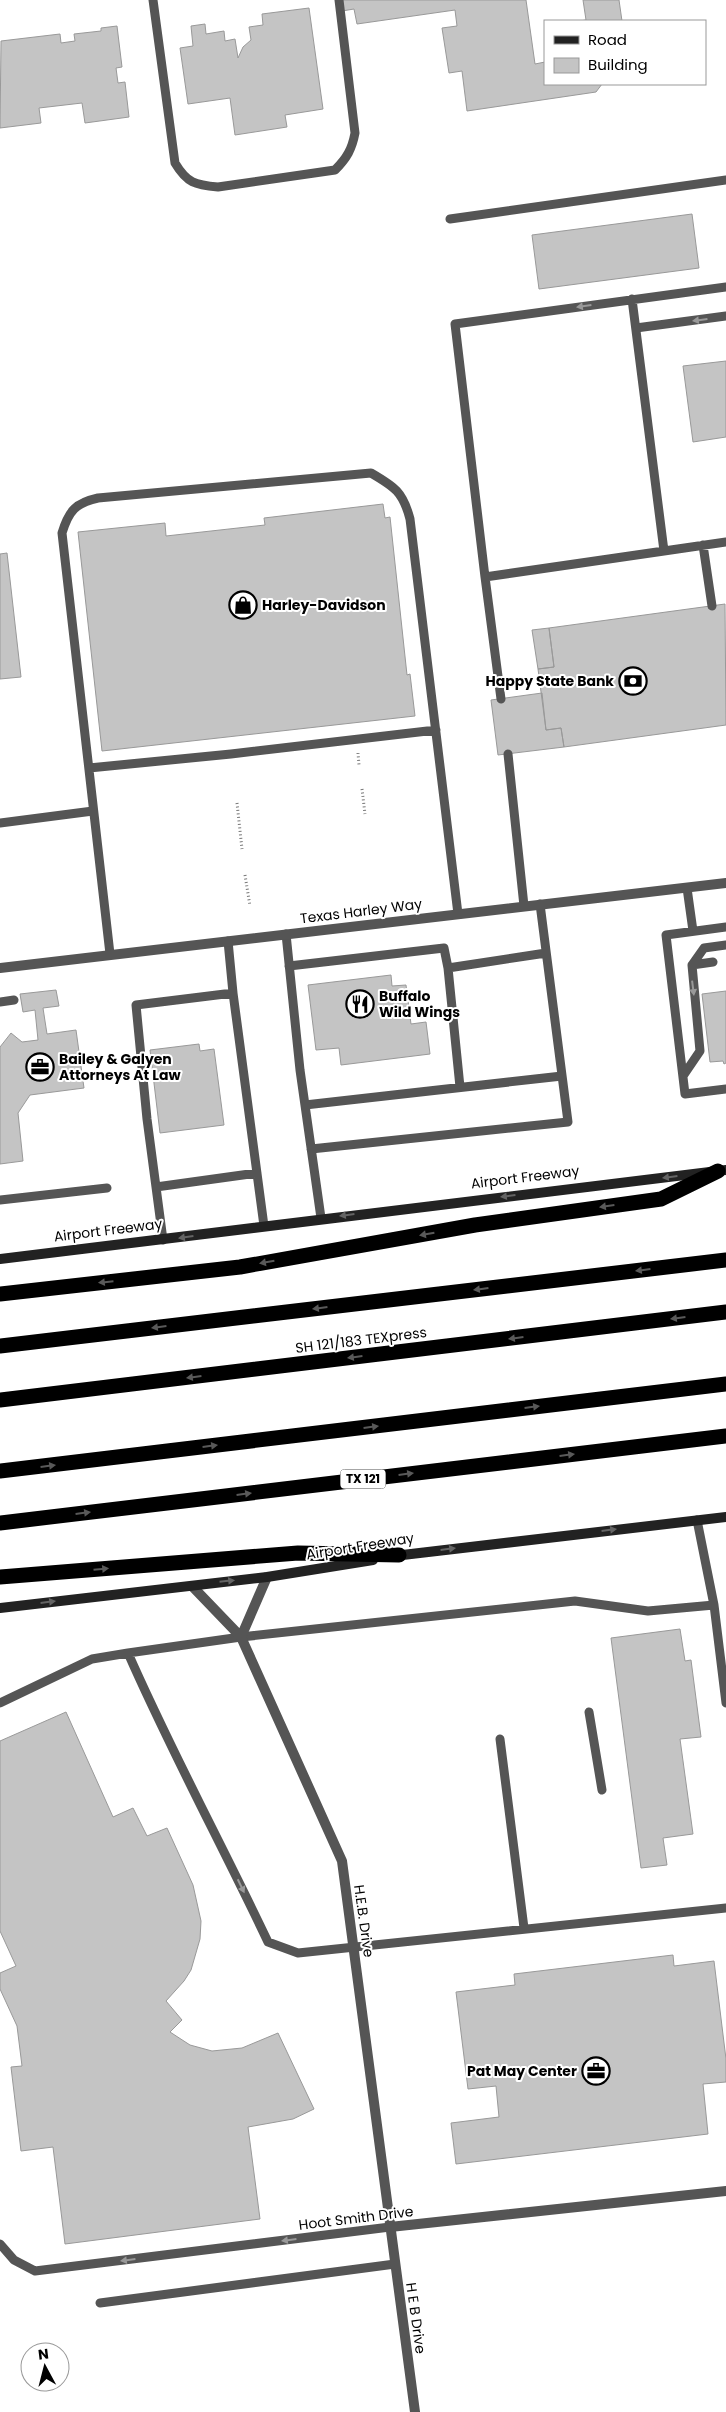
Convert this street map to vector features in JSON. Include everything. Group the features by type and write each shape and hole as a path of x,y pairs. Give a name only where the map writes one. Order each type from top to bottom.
{"highway":[{"path":"0,1294 240,1267 475,1225 661,1199 722,1170"},
{"path":"0,1346 726,1260"},
{"name":"SH 121/183 TEXpress","path":"0,1400 726,1312"},
{"path":"0,1472 726,1384"},
{"name":"TX 121","path":"0,1523 726,1436"},
{"path":"0,1577 298,1553 399,1555"}],"main road":[{"name":"Airport Freeway","path":"0,1259 722,1170"},
{"name":"Airport Freeway","path":"0,1608 267,1577 399,1555 726,1518"}],"street":[{"name":"Texas Harley Way","path":"0,968 726,883"},
{"path":"242,1638 267,1577"},
{"name":"H.E.B. Drive","path":"192,1586 242,1638 342,1861 390,2227"},
{"name":"Hoot Smith Drive","path":"390,2227 726,2191"},
{"name":"H E B Drive","path":"390,2227 415,2412"}],"lane":[{"path":"153,0 174,163 184,179 201,185 218,187 335,170 346,160 352,147 355,133 339,0"},
{"path":"450,219 726,180"},
{"path":"501,698 455,324 726,287"},
{"path":"632,299 664,551"},
{"path":"636,328 726,316"},
{"path":"110,954 62,533 67,516 82,502 98,498 371,473 394,486 405,500 410,519 458,914"},
{"path":"485,577 726,542"},
{"path":"704,545 712,606"},
{"path":"89,768 231,754 436,730"},
{"path":"508,754 524,906"},
{"path":"0,823 93,811"},
{"path":"688,888 693,931"},
{"path":"312,1149 568,1122 540,904"},
{"path":"726,927 666,935 685,1094 726,1089"},
{"path":"286,934 305,1105 321,1218"},
{"path":"228,941 233,993 264,1226"},
{"path":"683,1076 700,1051 692,965 704,948 726,945"},
{"path":"289,966 444,948 448,968 460,1088"},
{"path":"448,968 546,953"},
{"path":"692,965 713,962"},
{"path":"163,1240 147,1119 136,1005 233,993"},
{"path":"0,1002 14,1000"},
{"path":"305,1105 562,1076"},
{"path":"156,1186 257,1173"},
{"path":"0,1200 107,1188"},
{"path":"697,1520 714,1605 726,1703"},
{"path":"0,1704 92,1659 128,1653 242,1638 575,1601 648,1611 714,1605"},
{"path":"128,1653 182,1772 220,1842 268,1942 298,1953 726,1908"},
{"path":"589,1712 602,1790"},
{"path":"500,1739 524,1928"},
{"name":"Hoot Smith Drive","path":"0,2244 14,2260 35,2271 390,2227"},
{"path":"100,2303 395,2264"}],"path":[{"path":"362,789 365,814"},
{"path":"237,803 242,849"},
{"path":"245,875 250,906"}],"building":[{"path":"340,0 526,0 535,64 544,62 544,85 601,85 596,92 467,111 462,71 449,73 442,28 457,26 455,10 357,24 354,9 342,11"},
{"path":"583,0 619,0 622,20 586,20"},
{"path":"309,8 323,109 285,115 287,127 235,135 230,98 188,104 180,48 193,46 191,26 205,24 206,34 224,31 225,41 235,39 238,58 243,47 251,40 249,27 263,25 262,14"},
{"path":"117,26 122,67 116,68 118,83 125,82 129,117 85,123 82,103 39,108 41,123 0,128 1,41 60,34 61,43 75,41 74,34 101,31 101,28"},
{"path":"692,214 699,268 539,289 532,235"},
{"path":"726,361 726,437 693,442 683,366"},
{"name":"Harley-Davidson","path":"383,504 385,518 390,517 407,675 410,674 415,716 102,751 78,532 165,523 166,536 265,525 264,518"},
{"path":"7,553 21,677 0,679 0,554"},
{"name":"Happy State Bank","path":"725,604 726,725 564,747 561,728 546,730 538,669 554,667 549,628"},
{"path":"549,628 554,667 538,669 532,630"},
{"path":"542,693 546,730 561,728 564,747 498,755 491,700"},
{"name":"Buffalo Wild Wings","path":"391,975 392,986 406,985 411,1024 426,1022 430,1054 341,1065 339,1048 316,1050 308,985"},
{"name":"Bailey & Galyen Attorneys At Law","path":"56,990 59,1006 43,1008 47,1034 76,1030 84,1088 30,1095 18,1113 23,1161 0,1164 0,1047 11,1033 22,1042 38,1040 35,1010 23,1012 20,994"},
{"path":"726,991 726,1063 724,1064 723,1061 710,1062 702,994"},
{"path":"199,1044 200,1051 214,1049 224,1125 160,1133 150,1050"},
{"path":"680,1629 685,1661 691,1660 701,1737 680,1739 693,1834 663,1838 667,1865 641,1868 611,1638"},
{"path":"66,1712 113,1817 133,1808 147,1836 167,1828 193,1885 201,1921 200,1939 191,1970 166,2001 182,2020 170,2032 190,2045 212,2051 242,2048 278,2033 314,2109 293,2119 248,2127 260,2219 65,2244 53,2147 21,2151 11,2067 22,2066 17,2026 0,1989 0,1973 16,1966 0,1931 0,1741"},
{"name":"Pat May Center","path":"673,1955 674,1966 714,1961 726,2059 726,2082 703,2084 708,2134 456,2164 451,2123 499,2117 496,2086 468,2089 456,1992 515,1985 514,1974"}],"place":[{"name":"Harley-Davidson","path":"243,605"},
{"name":"Happy State Bank","path":"633,681"},
{"name":"Buffalo Wild Wings","path":"360,1004"},
{"name":"Bailey & Galyen Attorneys At Law","path":"40,1067"},
{"name":"Pat May Center","path":"596,2071"}]}
